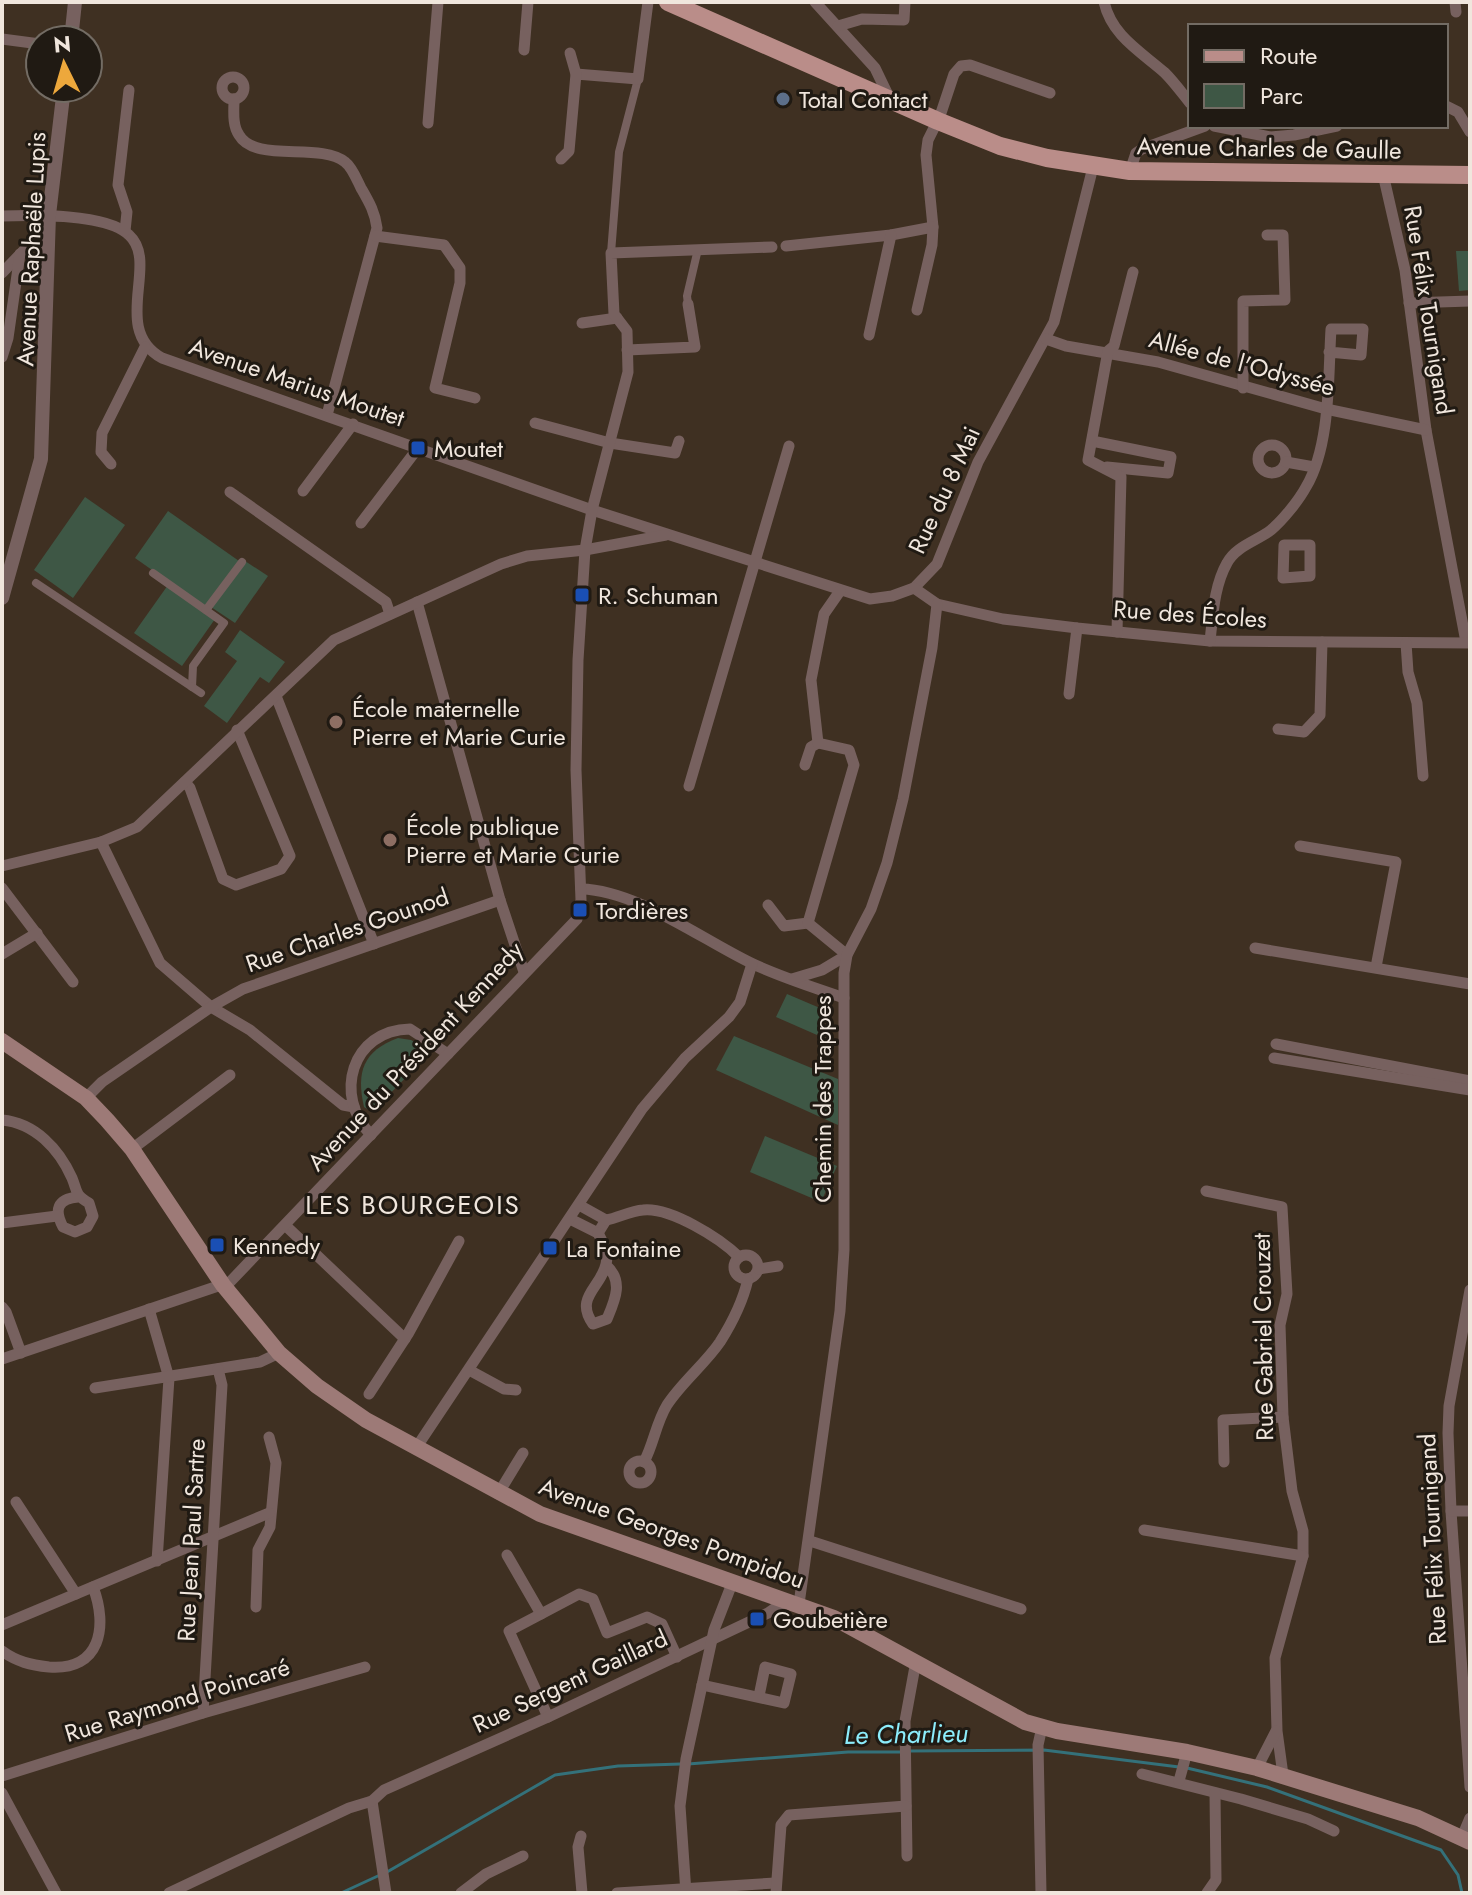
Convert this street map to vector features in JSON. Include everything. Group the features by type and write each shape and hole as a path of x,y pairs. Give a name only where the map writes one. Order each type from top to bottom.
{"main road":[{"name":"Avenue Charles de Gaulle","path":"668,2 884,99 1000,146 1093,167 1130,171 1470,175"},
{"name":"Avenue Georges Pompidou","path":"2,1041 86,1098 132,1149 223,1285 279,1353 317,1386 366,1420 498,1494 588,1532 792,1602 871,1636 997,1708 1042,1727 1183,1767 1257,1768 1418,1818 1466,1840"}],"street":[{"path":"73,24 75,2"},
{"path":"428,123 438,2"},
{"path":"524,50 528,2"},
{"path":"648,2 638,79 619,152 611,253 614,314 627,331 628,372 592,510 585,550 578,660 576,770 581,889 601,889 621,897 752,964 844,998"},
{"path":"815,2 882,80 887,93 884,99"},
{"path":"838,26 862,19 904,20 905,2"},
{"path":"1104,2 1108,19 1119,35 1168,76 1188,101"},
{"path":"2,39 24,42"},
{"path":"561,159 569,151 576,74 570,53"},
{"path":"917,310 932,245 926,155 928,140 954,74 961,66 970,65 1050,93"},
{"path":"576,74 638,79"},
{"path":"125,231 127,212 118,185 129,90"},
{"path":"234,99 237,134 244,142 258,148 329,155 346,162 375,213 375,236 327,415"},
{"name":"Avenue Raphaële Lupis","path":"2,598 41,459 49,215 62,104"},
{"path":"1448,107 1458,112 1470,132"},
{"path":"1130,171 1136,153 1142,149 1200,128"},
{"path":"1224,128 1270,137 1327,128"},
{"name":"Rue du 8 Mai","path":"671,534 870,599 892,596 914,588 937,564 978,462 1054,322 1093,167"},
{"name":"Rue Félix Tournigand","path":"1383,174 1405,270 1426,430 1468,643"},
{"path":"2,216 49,215 99,222 125,231 137,248 137,314 145,347 102,433 101,452 111,464"},
{"path":"786,246 891,235 933,227"},
{"path":"869,335 891,235"},
{"path":"1243,388 1243,301 1285,300 1283,235 1267,235"},
{"path":"375,236 444,245 460,268 460,283 435,388 475,398"},
{"path":"2,273 29,245 49,241"},
{"path":"611,253 772,247"},
{"path":"627,350 695,347 687,296 698,249"},
{"path":"2,357 8,338 20,254"},
{"path":"1117,632 1121,477 1088,460 1108,351 1114,346 1133,272"},
{"path":"1409,303 1470,301"},
{"path":"582,323 617,318"},
{"name":"Allée de l'Odyssée","path":"1046,339 1066,346 1158,362 1243,388 1426,430"},
{"name":"Avenue Marius Moutet","path":"145,347 162,358 592,510 671,534"},
{"path":"1210,641 1217,589 1228,560 1248,543 1271,530 1307,487 1319,453 1326,409 1329,352"},
{"path":"535,423 610,443 675,453 679,441"},
{"path":"303,491 353,424"},
{"path":"1092,441 1171,457 1168,473 1099,466"},
{"path":"689,786 789,446"},
{"path":"361,523 418,448"},
{"path":"1286,462 1314,467"},
{"path":"230,492 386,602 390,614"},
{"path":"1271,530 1284,545"},
{"path":"2,866 101,842 137,827 334,640 501,564 527,556 585,550 671,534"},
{"path":"206,610 242,562"},
{"path":"153,573 224,623 193,666 192,687"},
{"path":"36,583 201,693"},
{"name":"Rue des Écoles","path":"914,588 937,604 1003,619 1117,632 1210,641 1468,643"},
{"path":"818,743 811,680 824,614 840,591"},
{"path":"417,602 500,900 524,972"},
{"name":"Chemin des Trappes","path":"792,1602 810,1541 840,1311 844,1250 844,998 847,955 871,909 887,863 903,799 932,648 937,604"},
{"path":"1069,694 1077,628"},
{"path":"1278,729 1304,732 1320,715 1322,642"},
{"path":"1406,643 1408,672 1417,703 1423,776"},
{"path":"276,696 374,944"},
{"path":"185,782 190,788 223,879 236,885 281,869 290,856 237,730"},
{"path":"805,765 811,747 818,743 849,750 854,765 808,923"},
{"path":"101,842 160,963 211,1007 250,1030 343,1105 354,1107"},
{"path":"1300,846 1396,862 1376,967"},
{"path":"2,888 73,982"},
{"name":"Avenue du Président Kennedy","path":"223,1285 236,1277 286,1226 571,926 580,910 581,889"},
{"name":"Rue Charles Gounod","path":"86,1098 102,1082 211,1007 243,989 500,900"},
{"path":"768,905 784,926 808,923 847,955 822,970 792,979"},
{"path":"2,954 37,933"},
{"path":"1255,948 1470,984"},
{"path":"416,1448 642,1109 685,1058 729,1017 740,1002 752,964"},
{"path":"371,1135 354,1107 353,1072 361,1051 384,1033 410,1029 448,1054"},
{"path":"1276,1044 1470,1081"},
{"path":"1274,1058 1470,1090"},
{"path":"132,1149 230,1075"},
{"path":"2,1120 39,1133 61,1157 78,1197"},
{"name":"Rue Gabriel Crouzet","path":"1206,1191 1282,1207 1287,1294 1280,1325 1283,1417 1292,1491 1303,1531 1303,1556 1275,1658 1277,1731 1283,1775"},
{"path":"78,1197 89,1203 93,1216 87,1227 75,1232 63,1227 57,1216 59,1205 67,1198 78,1197"},
{"path":"579,1205 606,1220"},
{"path":"598,1233 606,1220 641,1210 662,1210 726,1244 739,1257"},
{"path":"2,1223 57,1216"},
{"path":"570,1219 598,1233 606,1248 606,1265 586,1301 586,1315 593,1324 607,1319 618,1294 614,1272 606,1265"},
{"path":"286,1226 405,1339"},
{"path":"369,1394 405,1339 459,1241"},
{"path":"747,1255 756,1259 759,1269 755,1276 748,1279 737,1275 734,1265 739,1257 747,1255"},
{"path":"759,1269 778,1266"},
{"path":"644,1462 668,1403 719,1344 736,1313 748,1279"},
{"path":"2,1359 223,1285"},
{"name":"Rue Félix Tournigand","path":"1470,1290 1449,1406 1451,1511 1467,1703 1470,1787"},
{"path":"2,1307 21,1353"},
{"path":"149,1309 169,1378 157,1561"},
{"path":"95,1388 260,1362 279,1353"},
{"name":"Rue Jean Paul Sartre","path":"203,1713 222,1385 218,1369"},
{"path":"469,1370 504,1389 516,1390"},
{"path":"1224,1462 1223,1420 1283,1417"},
{"path":"256,1607 258,1550 270,1527 276,1463 269,1437"},
{"path":"498,1494 523,1453"},
{"path":"16,1502 76,1594"},
{"path":"1451,1511 1470,1511"},
{"path":"2,1625 269,1513"},
{"path":"1144,1530 1303,1556"},
{"path":"810,1541 1021,1609"},
{"path":"507,1555 541,1614"},
{"path":"685,1891 680,1806 686,1759 717,1621 727,1603 733,1581"},
{"path":"2,1651 14,1660 41,1666 68,1666 80,1661 96,1646 100,1634 101,1622 93,1587"},
{"path":"548,1717 509,1631 579,1594 593,1599 607,1633 647,1617 662,1624 677,1657"},
{"name":"Rue Sergent Gaillard","path":"169,1893 349,1808 372,1801 384,1790 677,1657 781,1604 792,1602"},
{"path":"907,1856 905,1721 916,1661"},
{"name":"Rue Raymond Poincaré","path":"2,1776 203,1713 365,1667"},
{"path":"702,1685 759,1696"},
{"path":"1041,1893 1038,1750 1042,1727"},
{"name":"Rue Gabriel Crouzet","path":"1257,1768 1277,1731"},
{"path":"1142,1774 1183,1767 1215,1793 1308,1819 1334,1831"},
{"path":"2,1793 56,1893"},
{"path":"1207,1893 1216,1880 1215,1793"},
{"path":"372,1801 386,1893"},
{"path":"617,1893 775,1888 781,1825 789,1815 906,1806"},
{"path":"1466,1840 1470,1818"},
{"path":"581,1836 578,1847 582,1893"},
{"path":"461,1893 486,1874 523,1856"}],"green space":[{"path":"1456,251 1470,251 1470,290 1459,291"},
{"path":"85,497 125,525 73,598 34,570"},
{"path":"168,511 239,561 206,608 135,558"},
{"path":"245,561 268,576 235,623 211,607"},
{"path":"168,585 215,619 182,666 134,633"},
{"path":"240,630 285,662 269,683 260,677 227,723 204,706 237,661 225,652"},
{"path":"787,994 827,1011 817,1035 776,1017"},
{"path":"734,1036 838,1079 838,1125 716,1070"},
{"path":"398,1038 411,1040 423,1047 426,1057 372,1112 364,1107 362,1095 365,1064 377,1049"},
{"path":"765,1136 837,1166 821,1202 750,1172"}],"waterway":[{"name":"Le Charlieu","path":"908,1751 1044,1750 1179,1767"},
{"name":"Le Charlieu","path":"688,1764 848,1752 900,1752"},
{"name":"Le Charlieu","path":"387,1872 555,1775 618,1766 681,1764"},
{"name":"Le Charlieu","path":"1187,1768 1267,1787 1441,1850 1458,1875 1462,1893"},
{"name":"Le Charlieu","path":"341,1893 380,1875"}],"place":[{"name":"Total Contact","path":"783,99"},
{"name":"Moutet","path":"418,448"},
{"name":"R. Schuman","path":"582,595"},
{"name":"École maternelle Pierre et Marie Curie","path":"336,722"},
{"name":"École publique Pierre et Marie Curie","path":"390,840"},
{"name":"Tordières","path":"580,910"},
{"name":"Kennedy","path":"217,1245"},
{"name":"La Fontaine","path":"550,1248"},
{"name":"Goubetière","path":"757,1619"}],"district":[{"name":"LES BOURGEOIS","path":"413,1205"}]}
